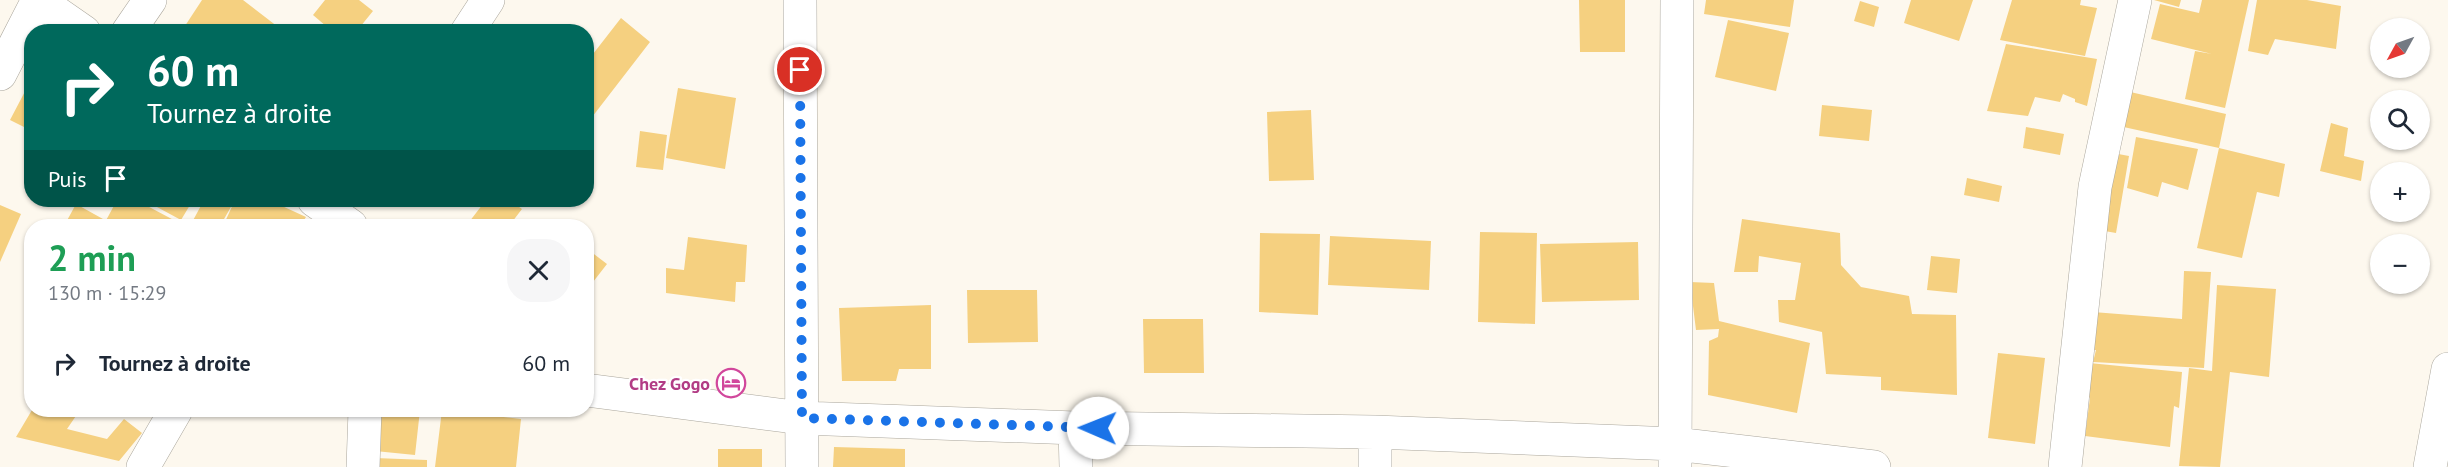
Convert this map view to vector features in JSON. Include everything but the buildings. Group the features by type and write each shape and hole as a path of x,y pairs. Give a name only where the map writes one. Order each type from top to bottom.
{"street":[{"path":"26,24 38,0 72,24"},
{"path":"134,24 150,0"},
{"path":"472,24 488,0"},
{"path":"800,0 802,467"},
{"path":"1675,455 1677,0"},
{"path":"2065,467 2095,187 2135,0"},
{"path":"0,74 24,27"},
{"path":"330,207 351,216"},
{"path":"2430,467 2448,369"},
{"path":"594,391 802,418 1075,428 1375,432 1675,455 1874,467"},
{"path":"142,467 172,417"},
{"path":"363,467 365,417"},
{"path":"1075,428 1076,467"},
{"path":"1375,432 1375,467"}],"place":[{"name":"Chez Gogo","path":"731,383"}],"route":[{"path":"800,70 802,418 1098,428"}]}
